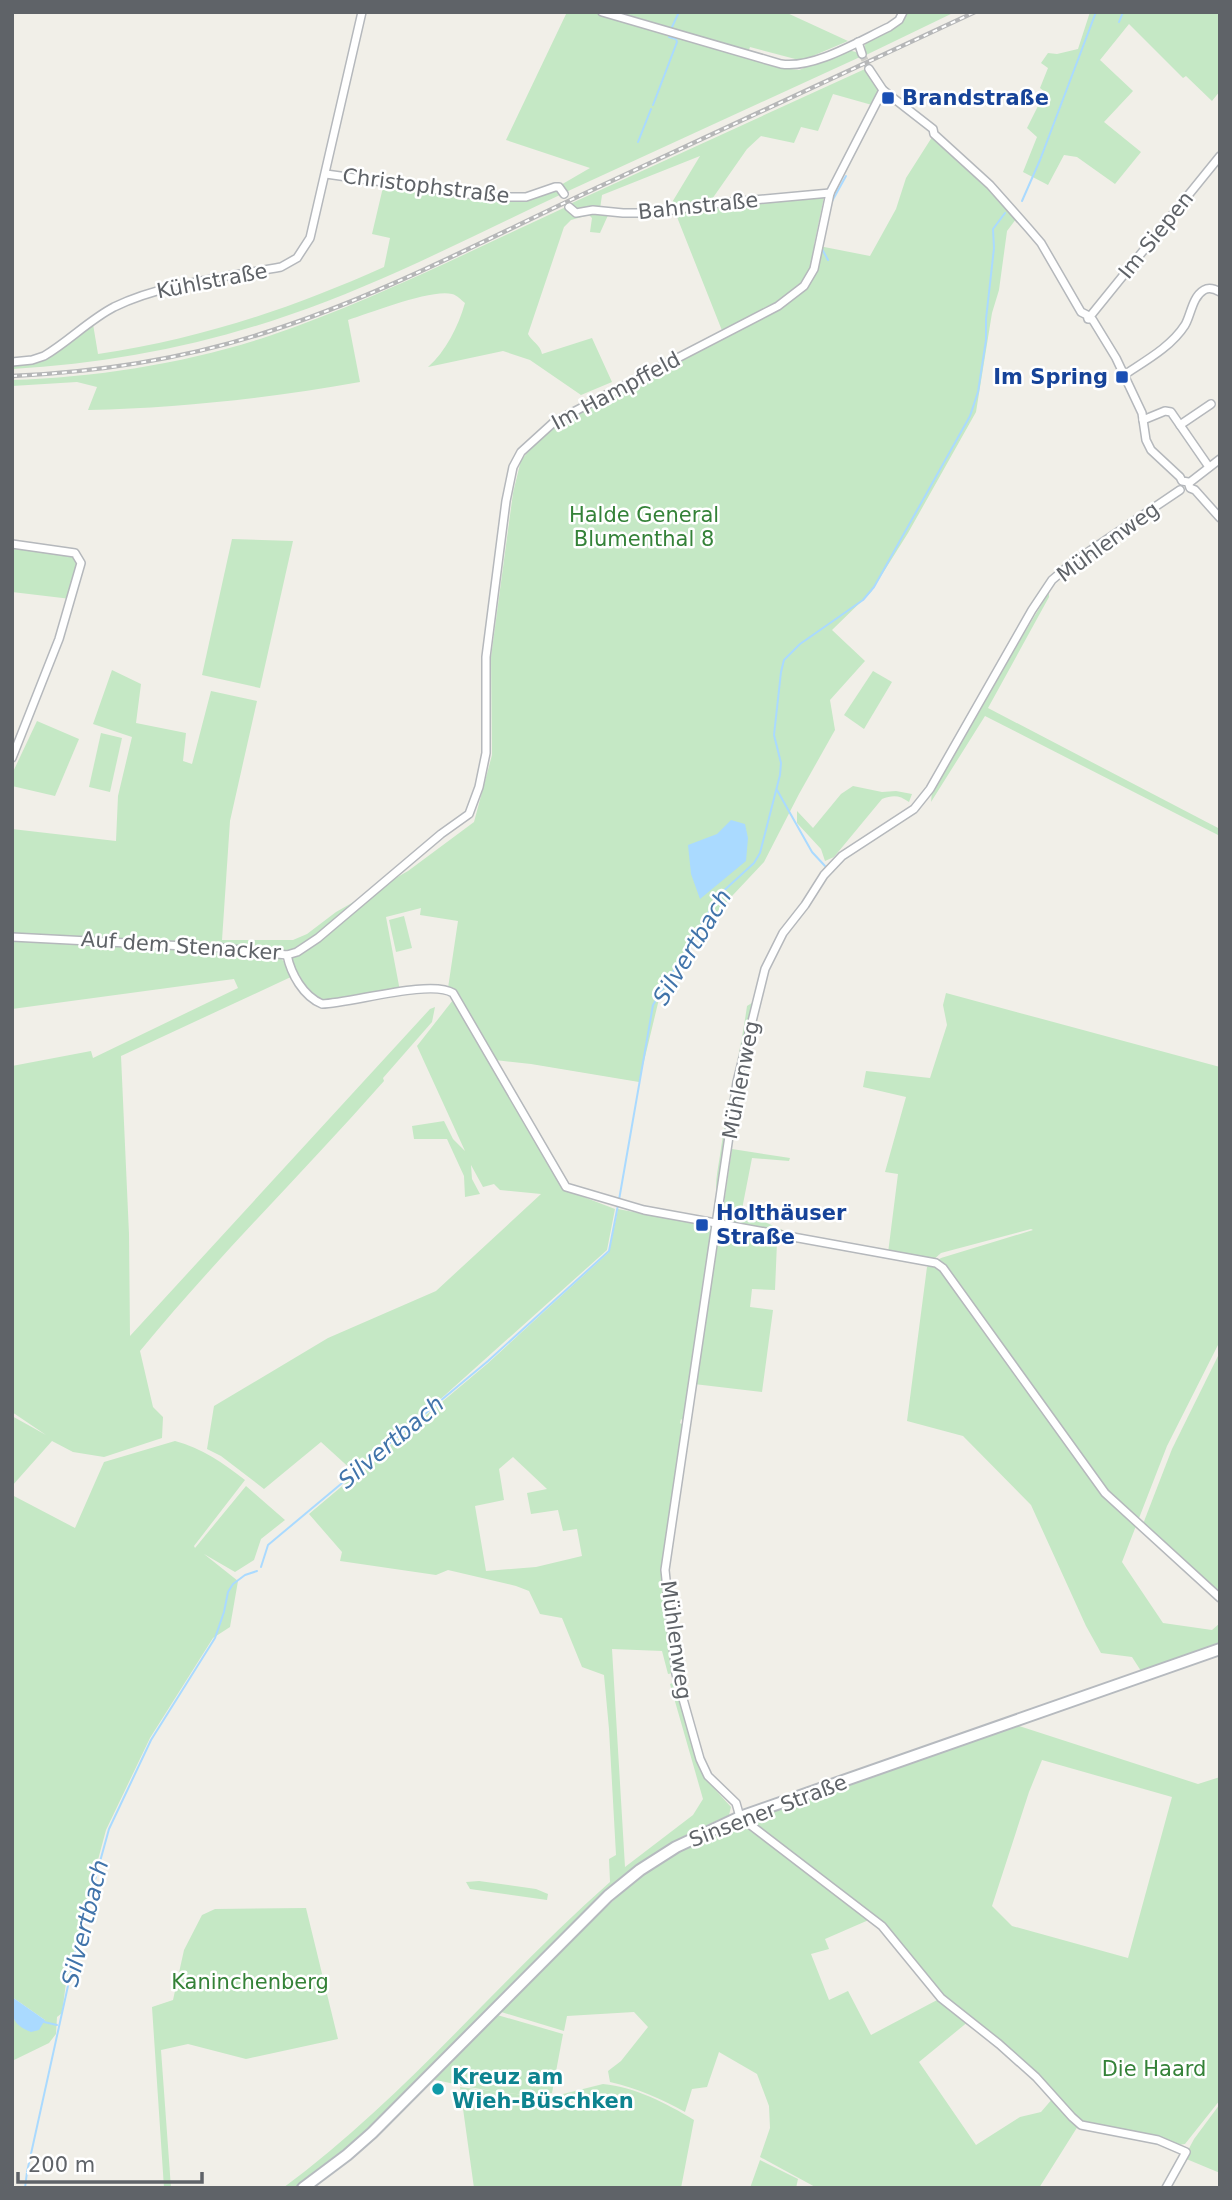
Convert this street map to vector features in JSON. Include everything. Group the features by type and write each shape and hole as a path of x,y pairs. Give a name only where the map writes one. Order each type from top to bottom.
{"main road":[{"name":"Sinsener Straße","path":"303,2188 372,2133 608,1896 640,1870 676,1847 740,1817 1220,1648"}],"street":[{"name":"Kühlstraße","path":"12,362 44,356 105,312 130,300 164,288 281,267 298,258 310,238 362,12"},
{"path":"602,12 781,64 799,65 819,60 890,27 899,20 903,12"},
{"path":"858,42 862,54"},
{"path":"869,69 883,90 933,129 934,134 990,185 1041,243 1081,312 1090,316 1116,358 1143,420 1146,440 1151,450 1185,485 1195,490 1220,519"},
{"path":"830,193 883,90"},
{"name":"Im Siepen","path":"1090,316 1220,156"},
{"path":"1212,165 1219,171"},
{"name":"Christophstraße","path":"326,174 489,197 526,197 555,187 559,187 564,194"},
{"name":"Bahnstraße","path":"569,206 576,213 593,210 636,214 830,193"},
{"name":"Im Hampffeld","path":"469,814 479,787 486,753 486,657 506,500 513,467 521,452 554,422 778,306 804,286 814,269 830,193"},
{"path":"1124,375 1159,352 1184,326 1196,298 1204,290 1215,289 1220,292"},
{"path":"1180,425 1211,404"},
{"path":"1143,420 1167,411 1172,413 1209,467"},
{"name":"Mühlenweg","path":"1166,2188 1186,2152 1158,2140 1081,2125 1036,2077 941,1998 882,1926 740,1817 736,1803 708,1776 697,1746 676,1674 665,1570 737,1082 765,969 783,933 824,875 842,856 914,809 930,789 1032,610 1052,580 1072,563 1220,459"},
{"path":"12,544 75,553 81,563 59,639 12,758"},
{"name":"Auf dem Stenacker","path":"12,937 286,954 297,952 318,938 441,834 469,814"},
{"path":"286,954 291,970 306,993 322,1004 420,989 440,988 453,993 566,1187 624,1206 936,1263 943,1268 1105,1493 1220,1598"}],"green space":[{"path":"567,12 785,12 848,41 799,60 750,47 746,58 799,70 848,50 856,52 860,57 566,192 559,186 590,168 506,140"},
{"path":"905,12 955,12 866,55 866,41 893,29"},
{"path":"1090,12 1220,12 1220,91 1212,101 1186,76 1183,78 1129,24 1100,60 1133,91 1104,122 1141,152 1115,184 1077,157 1064,155 1048,185 1023,172 1037,137 1027,128 1045,92 1040,88 1048,68 1041,63 1048,53 1057,54 1078,49"},
{"path":"865,69 878,89 872,105 833,94 818,131 801,127 794,143 761,136 747,149 710,202 668,209 700,156 602,195 600,209 574,209 572,203"},
{"name":"Halde General Blumenthal 8","path":"934,134 989,185 1016,219 1007,231 976,412 908,533 871,592 832,630 865,661 830,700 835,730 764,862 701,929 659,999 639,1082 495,1060 448,988 458,921 420,915 421,908 386,917 400,991 322,1002 300,981 287,953 12,936 12,829 116,841 118,796 132,737 93,724 112,670 141,684 136,723 186,733 183,761 192,764 211,691 257,701 230,821 222,940 293,940 307,934 336,912 408,871 474,822 492,755 491,657 513,493 521,460 554,423 723,333 675,212 720,205 824,197 814,245 870,256 896,209 906,178"},
{"path":"384,183 503,198 555,188 562,194 359,288 255,326 152,352 82,363 12,369 12,364 37,361 93,324 98,354 136,348 244,321 384,267 390,238 372,234"},
{"path":"568,206 572,212 609,213 600,233 590,232 592,218 589,215 571,220 564,227 528,334 542,354 592,338 612,382 581,395 530,360 503,351 428,367 451,338 465,303 454,295 442,293 415,298 348,320 360,382 225,401 88,410 97,387 77,382 12,386 12,380 77,376 175,361 269,336 383,291"},
{"path":"232,539 293,541 260,688 202,675"},
{"path":"12,544 61,550 76,559 78,568 71,599 12,592"},
{"path":"1049,592 1049,597 988,708 1220,829 1220,836 985,716 931,802 932,791"},
{"path":"873,671 892,682 864,729 844,715"},
{"path":"37,721 79,739 55,796 12,786 12,774"},
{"path":"101,733 122,738 110,792 89,787"},
{"path":"853,786 912,794 909,802 896,796 882,799 834,857 825,861 821,849 797,823 797,811 813,828 841,794"},
{"path":"404,916 412,948 396,952 389,920"},
{"path":"12,939 274,953 287,964 293,976 121,1056 129,1234 130,1336 430,1009 435,1007 432,1022 383,1078 384,1081 199,1282 140,1351 153,1407 163,1417 162,1438 104,1457 73,1452 52,1441 12,1486 12,1416 46,1435 12,1412 12,1066 91,1051 93,1058 238,988 234,979 12,1009"},
{"path":"946,993 1220,1067 1220,1341 1167,1446 1122,1562 1163,1623 1212,1630 1220,1623 1220,1644 1141,1671 1132,1657 1101,1653 1031,1505 963,1436 907,1421 927,1267 941,1258 1033,1230 941,1253 931,1262 888,1253 898,1174 885,1172 906,1097 863,1087 866,1071 930,1078 947,1025 943,1005"},
{"path":"453,1000 568,1191 615,1209 607,1250 435,1404 354,1472 321,1442 264,1489 221,1456 207,1449 214,1406 328,1338 436,1291 541,1194 500,1190 494,1184 483,1187 471,1165 472,1179 480,1194 465,1197 464,1176 447,1139 414,1139 412,1126 444,1121 453,1139 465,1151 417,1046"},
{"path":"755,1001 719,1203 716,1179 726,1118 747,1006"},
{"path":"732,1149 790,1158 789,1161 752,1158 743,1204 743,1212 787,1232 782,1234 721,1224"},
{"path":"618,1209 712,1227 715,1233 685,1423 681,1419 680,1423 684,1426 663,1570 663,1596 673,1673 668,1674 662,1651 612,1649 625,1867 693,1815 703,1799 670,1684 675,1682 704,1777 731,1807 729,1815 686,1835 627,1874 374,2127 298,2188 283,2188 369,2117 610,1882 609,1859 616,1855 604,1675 582,1667 562,1618 540,1614 529,1591 516,1586 448,1570 436,1575 340,1561 342,1552 309,1514 487,1364 609,1252","holes":["513,1457 547,1489 527,1493 531,1514 558,1510 563,1531 577,1529 582,1556 536,1567 486,1571 475,1506 504,1500 499,1469"]},
{"path":"719,1227 774,1236 777,1242 775,1290 752,1289 750,1307 773,1310 762,1392 694,1384"},
{"path":"1220,1352 1220,1593 1143,1524 1172,1449"},
{"path":"175,1441 212,1457 245,1480 195,1548 246,1486 285,1520 261,1539 254,1560 235,1572 204,1554 238,1581 230,1627 213,1638 150,1738 106,1830 66,1983 62,2013 57,2017 56,2034 49,2043 12,2061 12,2018 45,2020 12,1997 12,1495 75,1528 104,1462"},
{"name":"Die Haard","path":"1016,1725 1198,1784 1220,1777 1220,2100 1185,2144 1178,2145 1087,2127 941,1997 883,1926 746,1820","holes":["1042,1760 1172,1797 1128,1958 1012,1926 992,1906"]},
{"path":"743,1824 871,1919 825,1939 829,1949 811,1954 829,2000 848,1991 871,2035 939,1999 969,2021 919,2062 976,2145 1020,2117 1041,2112 1053,2098 1078,2126 1039,2188 817,2188 760,2157 770,2128 769,2106 757,2074 719,2052 707,2087 692,2089 685,2112 649,2094 610,2082 608,2071 621,2061 648,2027 634,2012 567,2016 564,2031 498,2011 638,1878 673,1855"},
{"path":"479,1881 536,1889 548,1894 547,1900 470,1889 466,1882"},
{"name":"Kaninchenberg","path":"306,1908 338,2039 246,2059 188,2044 161,2050 171,2188 164,2188 152,2007 173,2000 184,1950 202,1915 215,1909"},
{"path":"494,2014 563,2034 552,2093 506,2093 430,2079"},
{"path":"603,2084 627,2088 650,2097 694,2120 681,2188 474,2188 460,2087 540,2097"},
{"path":"1220,2104 1220,2173 1184,2158 1194,2139"},
{"path":"760,2160 798,2179 796,2188 750,2188"}],"water":[{"path":"731,820 745,824 748,838 746,861 700,899 691,874 688,845 717,834"},
{"path":"12,1997 45,2020 39,2030 31,2032 16,2022"}],"waterway":[{"path":"672,27 679,12"},
{"name":"Silvertbach","path":"1022,201 1096,12"},
{"path":"1119,22 1123,12"},
{"path":"653,105 677,42 669,37"},
{"path":"638,142 651,109"},
{"path":"831,203 846,176"},
{"name":"Silvertbach","path":"619,1200 653,1005 719,895 754,863 760,853 780,775 781,763 774,735 784,660 800,644 863,600 874,587 970,416 978,392 986,340 994,248 993,229 1005,213"},
{"path":"822,249 828,260"},
{"path":"777,790 812,852 825,866"},
{"name":"Silvertbach","path":"261,1567 268,1545 488,1361 609,1251 618,1205"},
{"name":"Silvertbach","path":"25,2188 77,1945 109,1829 151,1740 215,1638 228,1592 233,1584 245,1575 257,1571"},
{"name":"Silvertbach","path":"44,2022 57,2025"}],"tunnel":[{"path":"862,54 869,69"}],"railway":[{"path":"12,376 77,371 173,357 267,332 307,318 424,270 975,12"}],"place":[{"name":"Brandstraße","path":"888,98"},
{"name":"Im Spring","path":"1122,377"},
{"name":"Holthäuser Straße","path":"702,1225"},
{"name":"Kreuz am Wieh-Büschken","path":"438,2089"}]}
